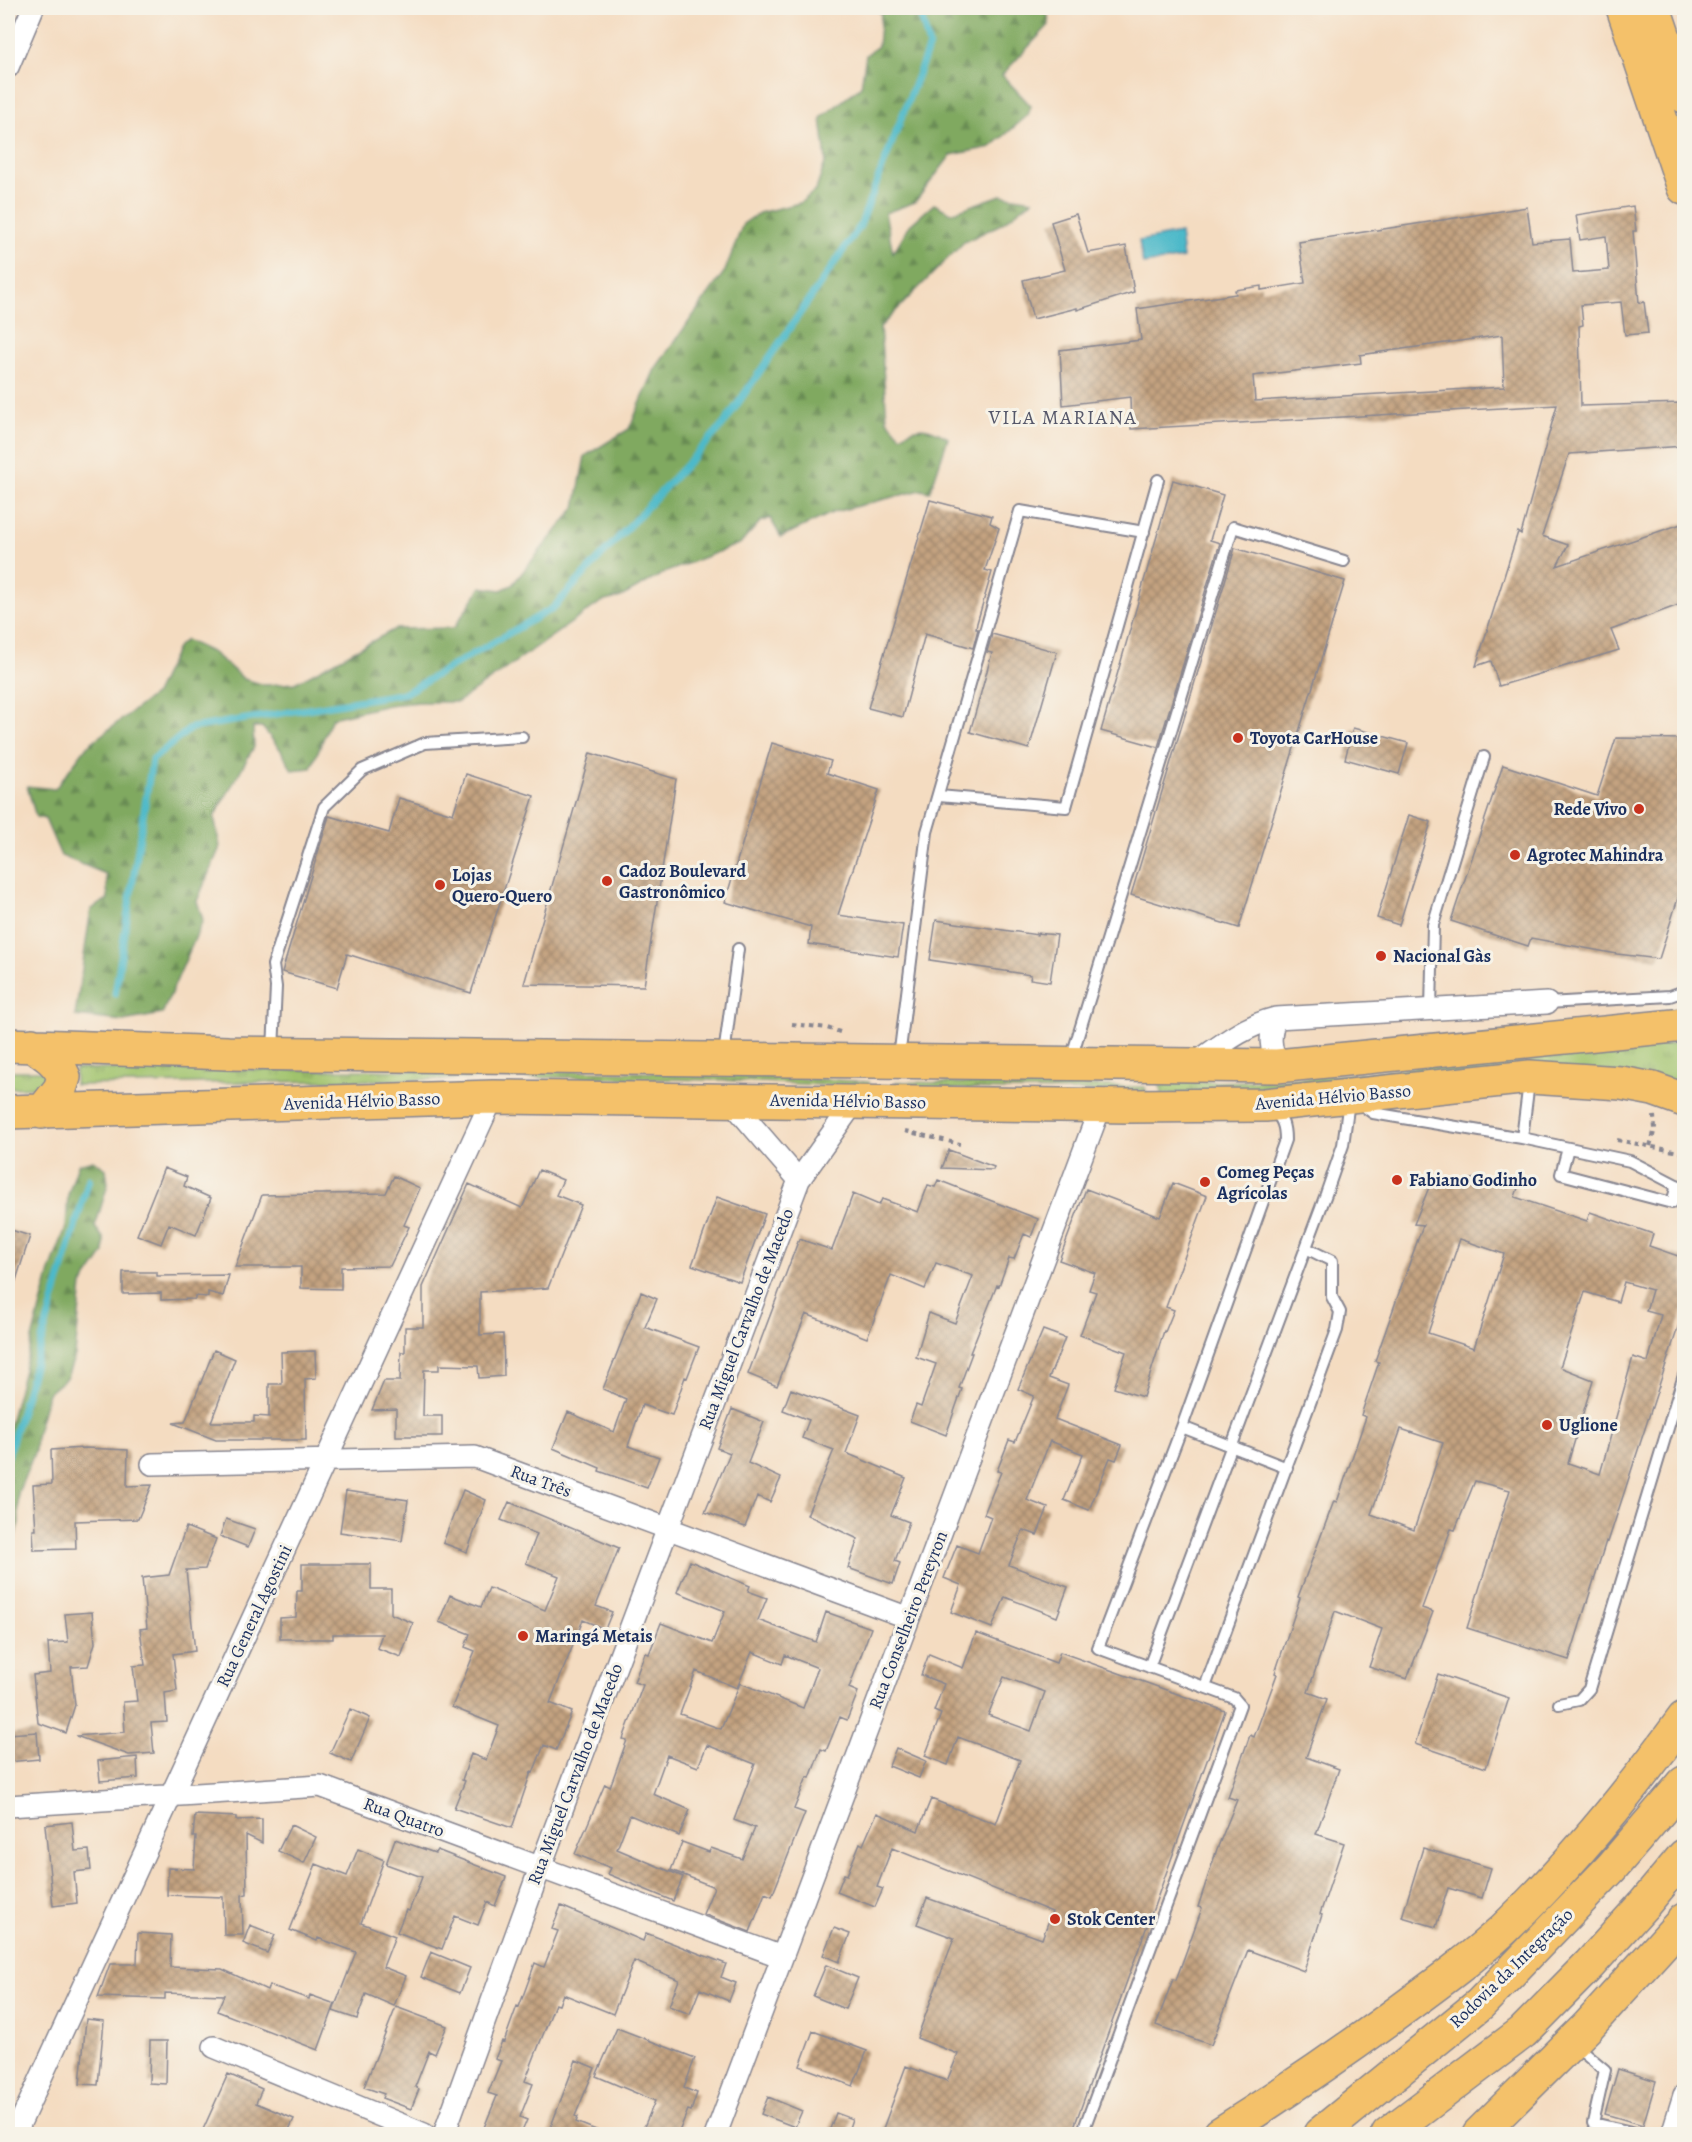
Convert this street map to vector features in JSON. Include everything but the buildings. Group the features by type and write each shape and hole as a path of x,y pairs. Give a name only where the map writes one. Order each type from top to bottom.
{"main road":[{"path":"1623,8 1684,188"},
{"path":"1654,8 1684,96"},
{"name":"Avenida Hélvio Basso","path":"20,1045 194,1053 1277,1066 1684,1025"},
{"path":"20,1045 47,1055 60,1067 64,1077 60,1089 42,1112"},
{"name":"Avenida Hélvio Basso","path":"8,1112 493,1097 1101,1106 1265,1105 1530,1077 1621,1083 1653,1089 1684,1100"},
{"path":"1220,2134 1314,2074 1446,1977 1503,1929 1610,1814 1684,1718"},
{"name":"Rodovia da Integração","path":"1320,2134 1480,2004 1611,1868 1684,1783"},
{"path":"1388,2134 1522,2032 1589,1965 1684,1856"},
{"path":"1479,2134 1572,2042 1684,1920"}],"street":[{"path":"8,67 30,9"},
{"path":"1193,1064 1243,1030 1276,1018 1547,1003"},
{"path":"1276,1018 1271,1030 1270,1045 1277,1066"},
{"name":"Rua General Agostini","path":"15,2134 493,1097"},
{"path":"729,1099 799,1180"},
{"name":"Rua Miguel Carvalho de Macedo","path":"444,2134 540,1868 799,1180 855,1101"},
{"name":"Rua Conselheiro Pereyron","path":"716,2134 1101,1106"},
{"name":"Rua Três","path":"152,1464 475,1456 909,1618"},
{"name":"Rua Quatro","path":"8,1806 320,1786 782,1957"},
{"path":"214,2047 424,2134"},
{"path":"1672,2134 1684,2095"}],"lane":[{"path":"939,796 1066,807 1158,480"},
{"path":"899,1060 927,832 1020,511 1144,532"},
{"path":"1070,1062 1233,527 1344,561"},
{"path":"272,1054 276,987 273,965 324,807 362,770 425,743 522,737"},
{"path":"1431,1009 1433,925 1484,757"},
{"path":"723,1059 738,949"},
{"path":"1547,1003 1670,996 1684,991"},
{"path":"1522,1138 1530,1077"},
{"path":"1149,1667 1343,1145 1349,1096 1373,1113 1522,1138 1630,1161 1681,1187 1672,1203 1561,1174 1568,1148"},
{"path":"1082,2134 1240,1705 1234,1698 1098,1648 1182,1427 1285,1140 1286,1128 1279,1115 1265,1105"},
{"path":"1205,1688 1338,1330 1341,1312 1332,1297 1334,1275 1332,1261 1306,1248"},
{"path":"1559,1704 1579,1700 1589,1689 1684,1375"},
{"path":"1182,1427 1287,1468"},
{"path":"1572,2042 1605,2070 1593,2123 1640,2134"}],"path":[{"path":"1650,1146 1654,1129 1654,1113"}],"green space":[{"path":"876,8 1040,8 1048,15 1049,25 1002,75 1031,106 1028,115 991,147 951,155 915,202 885,213 893,253 909,226 934,204 951,213 1001,195 1033,200 1001,224 964,242 880,327 887,420 901,436 914,429 925,428 948,438 930,492 921,490 834,512 781,537 770,518 760,522 741,543 664,573 621,597 601,602 458,702 389,705 332,718 311,768 292,770 280,749 262,727 253,727 254,747 214,817 220,847 197,901 203,920 162,1014 123,1021 75,1016 91,909 108,899 106,874 61,856 45,819 36,817 27,786 55,789 87,746 155,694 178,646 186,640 213,653 244,679 265,685 295,683 395,629 454,628 481,587 501,590 512,585 575,508 585,456 629,429 655,369 725,271 743,224 759,213 800,203 816,190 826,160 821,118 861,86 866,55 878,46 881,14"},
{"path":"1684,1041 1684,1087 1377,1079 1161,1095 1160,1081 1208,1082 1303,1078 1558,1051 1648,1046"},
{"path":"75,1069 574,1071 717,1074 869,1082 869,1087 717,1080 575,1077 75,1085"},
{"path":"8,1071 44,1071 51,1074 44,1087 8,1088"},
{"path":"896,1082 1145,1087 1146,1092 896,1088"},
{"path":"93,1160 106,1169 108,1184 95,1227 104,1239 104,1253 82,1285 75,1355 67,1377 48,1393 36,1436 35,1451 18,1493 19,1523 8,1560 8,1430 50,1271 66,1227 68,1195 78,1164"}],"water":[{"path":"1180,233 1183,258 1143,264 1139,241"}],"waterway":[{"path":"115,994 152,760 191,728 405,693 553,608 723,425 860,226 929,46 919,8"},
{"path":"8,1456 89,1179"}],"place":[{"name":"Toyota CarHouse","path":"1238,738"},
{"name":"Rede Vivo","path":"1639,809"},
{"name":"Agrotec Mahindra","path":"1515,855"},
{"name":"Cadoz Boulevard Gastronômico","path":"607,881"},
{"name":"Lojas Quero-Quero","path":"440,885"},
{"name":"Nacional Gàs","path":"1381,956"},
{"name":"Fabiano Godinho","path":"1397,1180"},
{"name":"Comeg Peças Agrícolas","path":"1205,1182"},
{"name":"Uglione","path":"1547,1425"},
{"name":"Maringá Metais","path":"523,1636"},
{"name":"Stok Center","path":"1055,1919"}],"district":[{"name":"VILA MARIANA","path":"1063,417"}]}
